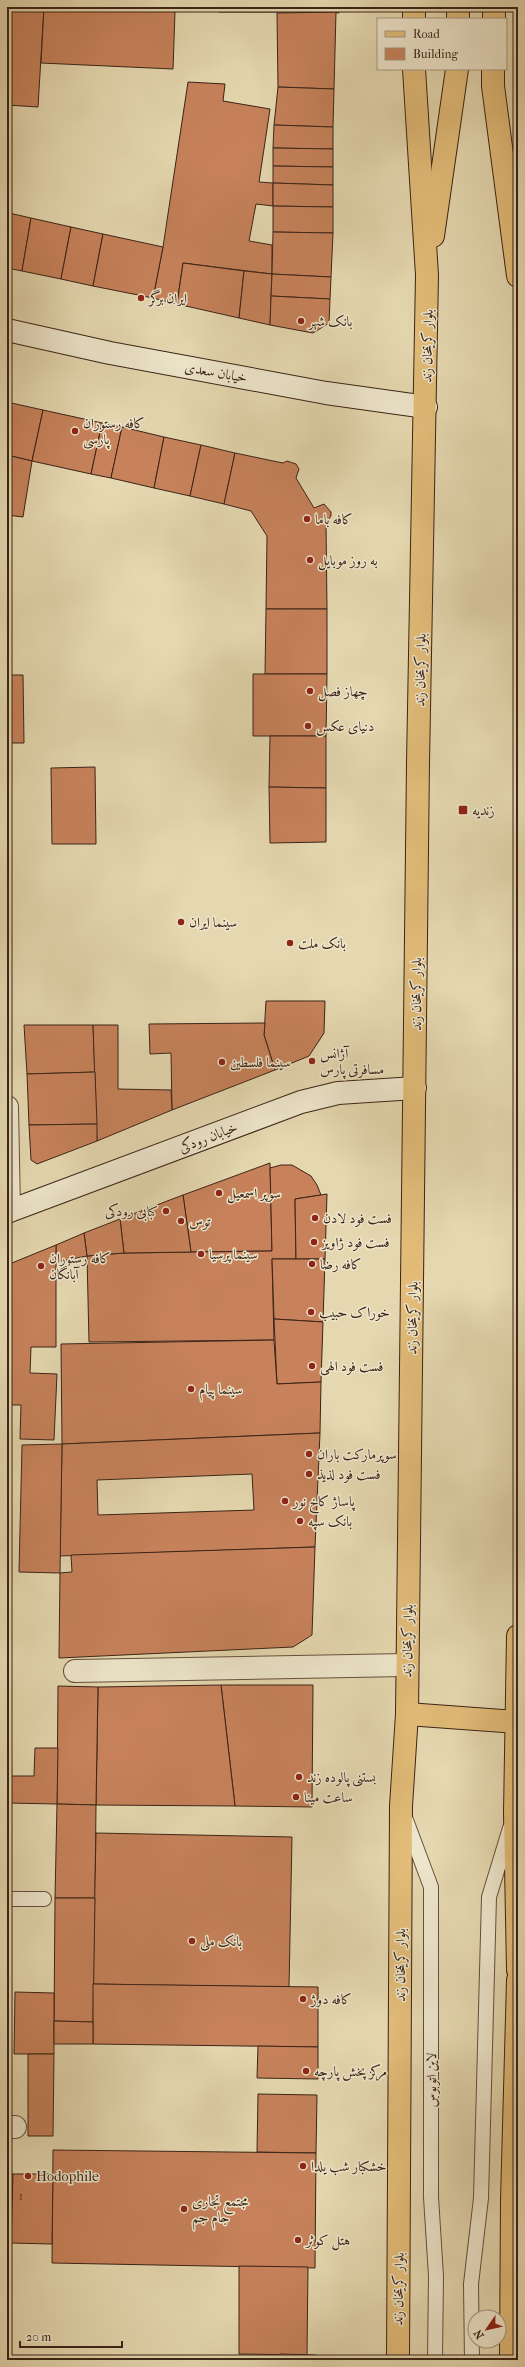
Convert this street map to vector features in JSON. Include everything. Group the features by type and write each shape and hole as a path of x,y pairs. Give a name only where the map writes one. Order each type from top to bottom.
{"main road":[{"path":"414,7 414,18"},
{"path":"458,7 458,18"},
{"path":"494,7 494,18"},
{"name":"بلوار کریمخان زند","path":"398,2360 400,1806 407,1714 406,1665 415,1088 418,763 426,407 427,275 414,70"},
{"name":"بلوار کریمخان زند","path":"427,275 458,70"},
{"path":"493,70 493,86 518,276"},
{"path":"518,1636 515,1814 518,1970"},
{"path":"407,1714 517,1722"},
{"path":"512,2360 515,2327 512,2200 518,1980"}],"street":[{"name":"خیابان سعدی","path":"7,330 110,353 326,392 426,407"},
{"name":"خیابان رودکی","path":"8,1212 301,1102 338,1093 415,1088"},
{"path":"7,1107 8,1212"},
{"path":"75,1671 406,1665"}],"lane":[{"name":"لاین اتوبوس","path":"400,1806 431,1887 431,2196 436,2276 435,2360"},
{"path":"472,2360 471,2284 481,2198 489,1896 515,1814"},
{"path":"7,1899 44,1899"}],"building":[{"path":"7,7 44,7 38,107 7,105"},
{"path":"44,7 169,7 169,11 175,12 173,69 41,63"},
{"path":"219,7 316,7 316,12 219,12"},
{"path":"316,7 339,7 339,13 316,12"},
{"path":"336,12 334,89 278,87 277,13"},
{"path":"188,82 225,84 223,101 270,109 259,182 273,183 273,206 256,204 249,241 272,245 272,274 183,263 177,304 153,298 163,247"},
{"path":"278,87 334,89 333,127 274,125"},
{"path":"274,125 333,127 333,149 273,148"},
{"path":"273,148 333,149 333,167 273,166"},
{"path":"273,166 333,167 333,185 273,183"},
{"path":"273,183 333,185 333,207 273,206"},
{"path":"273,206 333,207 333,233 273,232"},
{"path":"9,213 31,218 22,271 7,268"},
{"path":"31,218 71,227 61,279 22,271"},
{"path":"71,227 103,234 93,286 61,279"},
{"path":"273,232 333,233 331,277 272,274"},
{"path":"103,234 163,247 153,298 93,286"},
{"path":"183,263 244,271 239,318 177,304"},
{"path":"244,271 272,274 270,325 239,318"},
{"path":"272,274 331,277 330,299 271,296"},
{"path":"271,296 330,299 329,323 313,333 270,325"},
{"path":"7,402 43,410 32,461 7,455"},
{"path":"43,410 102,423 91,474 32,461"},
{"path":"102,423 122,427 111,478 91,474"},
{"path":"122,427 164,437 154,488 111,478"},
{"path":"164,437 201,445 190,496 154,488"},
{"path":"201,445 235,453 224,504 190,496"},
{"path":"235,453 283,463 287,461 296,464 299,469 296,478 314,508 324,504 331,512 331,516 326,523 327,609 266,609 267,536 251,511 224,504"},
{"path":"7,455 32,461 23,517 7,515"},
{"path":"266,609 327,609 327,674 265,674"},
{"path":"253,674 327,674 326,736 253,736"},
{"path":"7,675 23,675 24,743 7,743"},
{"path":"270,736 326,736 326,788 269,787"},
{"path":"95,767 96,844 52,844 51,768"},
{"path":"269,787 326,788 326,842 270,843"},
{"path":"266,1001 325,1001 324,1033 309,1056 275,1070 264,1035"},
{"name":"سینما فلسطین","path":"265,1023 264,1035 275,1070 172,1110 171,1053 150,1054 149,1024"},
{"path":"24,1025 93,1025 95,1072 27,1074"},
{"path":"93,1025 118,1025 118,1089 171,1090 172,1110 97,1141"},
{"path":"95,1072 97,1124 29,1125 27,1074"},
{"path":"97,1124 97,1141 37,1164 31,1160 29,1125"},
{"path":"270,1163 272,1251 191,1252 183,1195"},
{"name":"سینما پرسیا","path":"281,1165 292,1165 311,1176 321,1195 295,1199 296,1259 272,1259 274,1340 89,1342 87,1256 124,1253 272,1251 270,1168"},
{"path":"327,1194 325,1259 296,1259 295,1199"},
{"path":"183,1195 191,1252 124,1253 120,1219"},
{"path":"120,1219 124,1253 87,1256 84,1233"},
{"path":"84,1233 87,1256 56,1262 56,1245"},
{"path":"56,1245 56,1347 31,1347 30,1373 57,1374 54,1440 20,1439 21,1405 7,1405 7,1265"},
{"path":"272,1259 325,1259 323,1322 274,1319"},
{"path":"274,1319 323,1322 321,1382 277,1384"},
{"name":"سینما پیام","path":"274,1340 277,1384 321,1382 320,1433 62,1444 61,1344"},
{"name":"پاساژ کاخ نور","path":"320,1433 315,1547 60,1556 62,1444","holes":["252,1474 254,1510 98,1515 97,1480"]},
{"path":"62,1444 60,1573 19,1572 22,1445"},
{"path":"315,1547 312,1635 293,1647 59,1658 60,1573 72,1572 71,1555"},
{"path":"221,1685 313,1685 312,1807 235,1806"},
{"path":"221,1685 235,1806 96,1805 98,1687"},
{"path":"58,1686 98,1687 96,1805 57,1804"},
{"path":"35,1748 58,1748 57,1804 7,1803 7,1776 34,1776"},
{"path":"57,1804 96,1805 95,1898 55,1898"},
{"name":"بانک ملی","path":"96,1833 292,1837 289,1987 93,1984"},
{"path":"55,1898 95,1898 93,2022 54,2021"},
{"path":"93,1984 318,1987 318,2047 93,2044"},
{"path":"15,1992 54,1993 54,2054 14,2054"},
{"path":"54,2021 93,2022 93,2044 54,2044"},
{"path":"258,2046 318,2047 318,2079 257,2078"},
{"path":"28,2054 54,2054 53,2136 28,2136"},
{"path":"258,2094 317,2095 316,2153 257,2152"},
{"name":"مجتمع تجاری جام جم","path":"53,2150 316,2153 315,2268 52,2263"},
{"path":"7,2173 13,2174 11,2243 7,2242"},
{"path":"13,2174 53,2174 52,2244 11,2243"},
{"path":"239,2266 308,2267 307,2355 239,2354"},
{"path":"280,2354 316,2355 316,2360 280,2360"}],"place":[{"name":"ایران برگر","path":"141,298"},
{"name":"بانک شهر","path":"301,321"},
{"name":"کافه رستوران پارسی","path":"75,431"},
{"name":"کافه باما","path":"307,519"},
{"name":"به روز موبایل","path":"310,560"},
{"name":"چهاز فصل","path":"310,691"},
{"name":"دنیای عکس","path":"308,726"},
{"name":"زندیه","path":"463,810"},
{"name":"سینما ایران","path":"181,922"},
{"name":"بانک ملت","path":"290,943"},
{"name":"آژانس مسافرتی پارس","path":"312,1061"},
{"name":"سینما فلسطین","path":"222,1062"},
{"name":"سوپر اسمعیل","path":"219,1193"},
{"name":"کبابی رودکی","path":"166,1211"},
{"name":"فست فود لادن","path":"315,1218"},
{"name":"توس","path":"181,1221"},
{"name":"فست فود ژاویز","path":"314,1242"},
{"name":"سینما پرسیا","path":"201,1254"},
{"name":"کافه رضا","path":"312,1264"},
{"name":"کافه رستوران آبانگان","path":"41,1266"},
{"name":"خوراک حبیب","path":"311,1312"},
{"name":"فست فود الهی","path":"312,1366"},
{"name":"سینما پیام","path":"191,1389"},
{"name":"سوپرمارکت باران","path":"309,1454"},
{"name":"فست فود لذیذ","path":"309,1474"},
{"name":"پاساژ کاخ نور","path":"285,1501"},
{"name":"بانک سپه","path":"300,1521"},
{"name":"بستنی پالوده زند","path":"299,1777"},
{"name":"ساعت مینا","path":"296,1797"},
{"name":"بانک ملی","path":"192,1941"},
{"name":"کافه دوژ","path":"303,1999"},
{"name":"مرکز پخش پارچه","path":"306,2071"},
{"name":"خشکبار شب یلدا","path":"303,2166"},
{"name":"Hodophile","path":"28,2176"},
{"name":"مجتمع تجاری جام جم","path":"184,2209"},
{"name":"هتل کوثر","path":"298,2240"}]}
